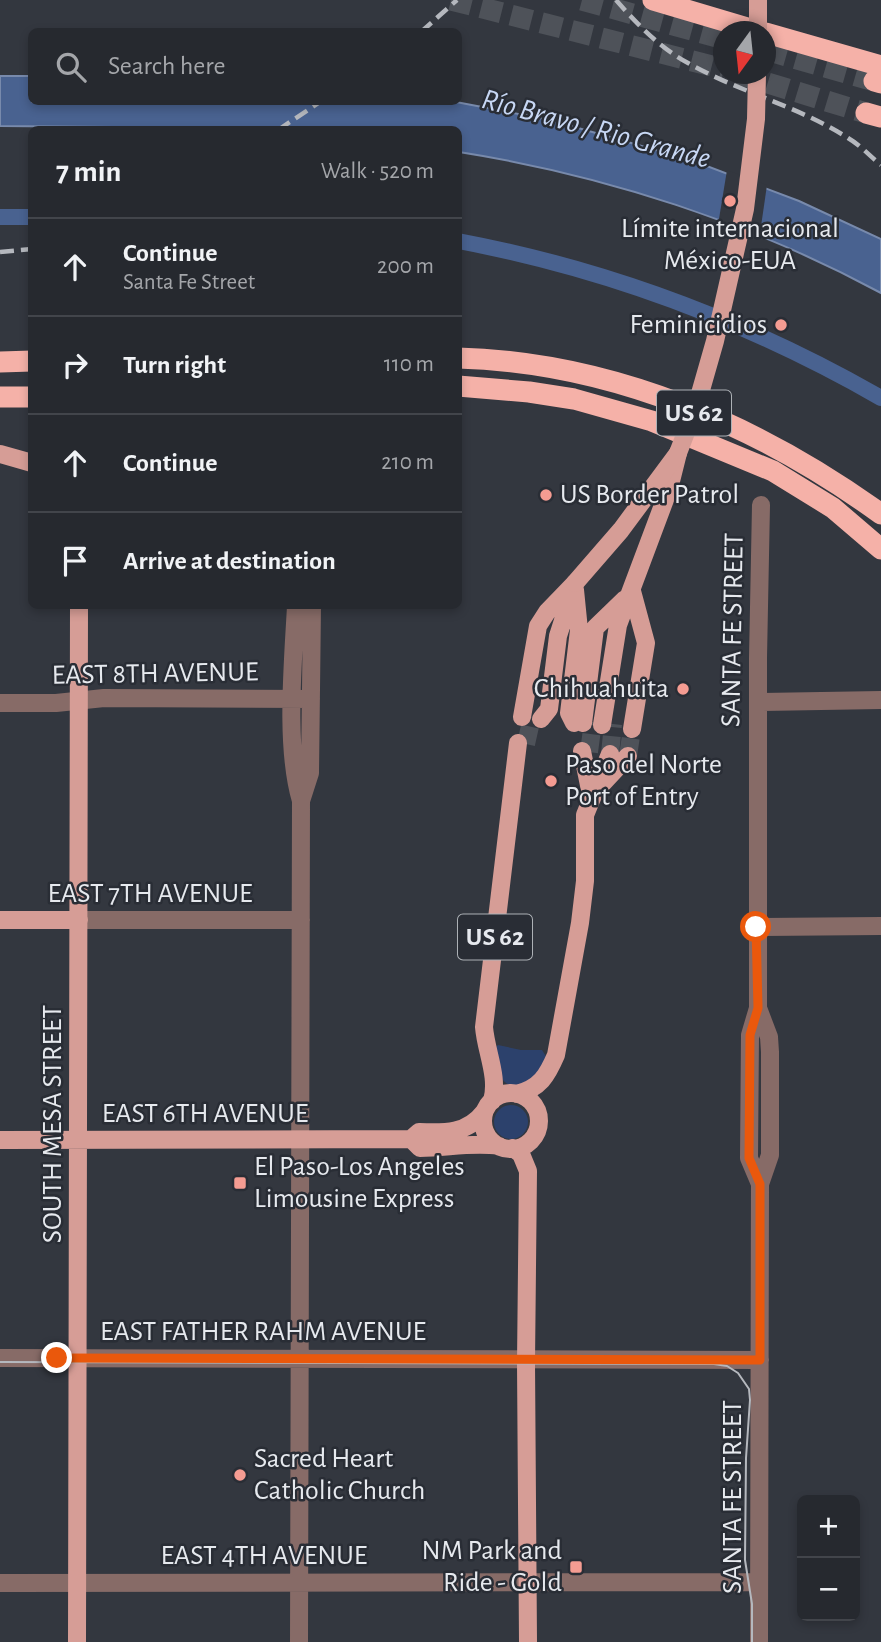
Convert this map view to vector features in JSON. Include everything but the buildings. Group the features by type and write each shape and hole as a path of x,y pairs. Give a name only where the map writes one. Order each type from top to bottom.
{"highway":[{"path":"653,0 725,21"},
{"path":"776,37 879,77"},
{"path":"462,358 559,369 653,393 756,437 841,485 881,514"},
{"path":"0,362 28,361"},
{"path":"462,386 574,399 652,421 773,471 833,508 881,548"},
{"path":"0,388 28,387"},
{"path":"462,396 547,402 574,399"},
{"path":"0,397 28,397"}],"main road":[{"path":"758,0 761,21"},
{"name":"US 62","path":"603,725 618,625 669,489 678,453 704,384 745,209 756,118 757,84"},
{"name":"US 62","path":"575,583 558,636 549,709 532,718 538,626 547,612 621,530 678,453"},
{"path":"0,454 28,462"},
{"path":"575,583 579,630 569,713 603,725 646,643 632,591"},
{"name":"SOUTH MESA STREET","path":"78,1642 79,609"},
{"name":"US 62","path":"521,748 484,1027 485,1046 495,1080 495,1090 483,1121 486,1133 521,1154 528,1171 528,1642"},
{"name":"US 62","path":"488,1107 505,1094 530,1090 546,1076 556,1055 580,923 585,881 584,822 604,753 591,795"},
{"name":"EAST 7TH AVENUE","path":"0,920 79,920"},
{"path":"506,1147 532,1139 539,1124 535,1107 517,1094"},
{"name":"EAST 6TH AVENUE","path":"0,1140 411,1139 419,1132 447,1133 462,1130 474,1124 488,1107"},
{"name":"EAST 6TH AVENUE","path":"411,1139 420,1148 451,1148 476,1144 506,1147"}],"street":[{"name":"SANTA FE STREET","path":"759,1642 760,1184 770,1155 770,1052 769,1037 758,1008 756,927 761,505"},
{"path":"296,609 292,698 293,777 301,801"},
{"path":"299,1642 301,801 310,773 312,609"},
{"name":"EAST 8TH AVENUE","path":"0,703 104,698 311,699"},
{"path":"758,702 881,700"},
{"name":"EAST 7TH AVENUE","path":"79,920 301,920"},
{"path":"756,927 881,926"},
{"name":"EAST FATHER RAHM AVENUE","path":"0,1358 760,1360"},
{"name":"EAST 4TH AVENUE","path":"0,1583 759,1582"}],"shaded area":[{"path":"0,76 28,76 28,105 462,103 550,120 691,160 799,201 881,239 881,293 781,245 676,205 568,174 462,153 462,126 0,126"},
{"path":"498,1045 521,1050 542,1050 547,1058 538,1077 516,1086 505,1082 497,1066 495,1048"},
{"path":"511,1105 523,1110 528,1122 523,1134 511,1139 499,1134 494,1122 499,1110"}],"pier":[{"path":"727,170 767,185 759,240 718,225"}],"waterway":[{"path":"0,217 28,217"},
{"path":"462,242 569,267 676,302 781,346 881,398"}],"tunnel":[{"path":"451,0 713,66"},
{"path":"582,0 713,36"},
{"path":"776,53 874,81"},
{"path":"771,84 866,113"},
{"path":"526,744 532,717"},
{"path":"589,752 593,722"},
{"path":"610,754 613,724"},
{"path":"628,756 632,729"}],"tram line":[{"path":"0,1362 727,1366 738,1373 749,1389 750,1400 746,1458 745,1560 752,1604 752,1642"}],"railway":[{"path":"426,28 457,0"},
{"path":"616,0 649,35 678,57 707,73 829,127 857,144 881,165"},
{"path":"284,126 316,105"},
{"path":"0,252 28,249"}],"place":[{"name":"Límite internacional México-EUA","path":"730,201"},
{"name":"Feminicidios","path":"781,325"},
{"name":"US Border Patrol","path":"546,495"},
{"name":"Chihuahuita","path":"683,689"},
{"name":"Paso del Norte Port of Entry","path":"551,781"},
{"name":"El Paso-Los Angeles Limousine Express","path":"240,1183"},
{"name":"Sacred Heart Catholic Church","path":"240,1475"},
{"name":"NM Park and Ride - Gold","path":"576,1567"}],"route":[{"path":"57,1358 760,1360 760,1184 749,1158 750,1035 758,1008 756,927"}],"water label":[{"name":"Río Bravo / Rio Grande","path":"596,129"}]}
